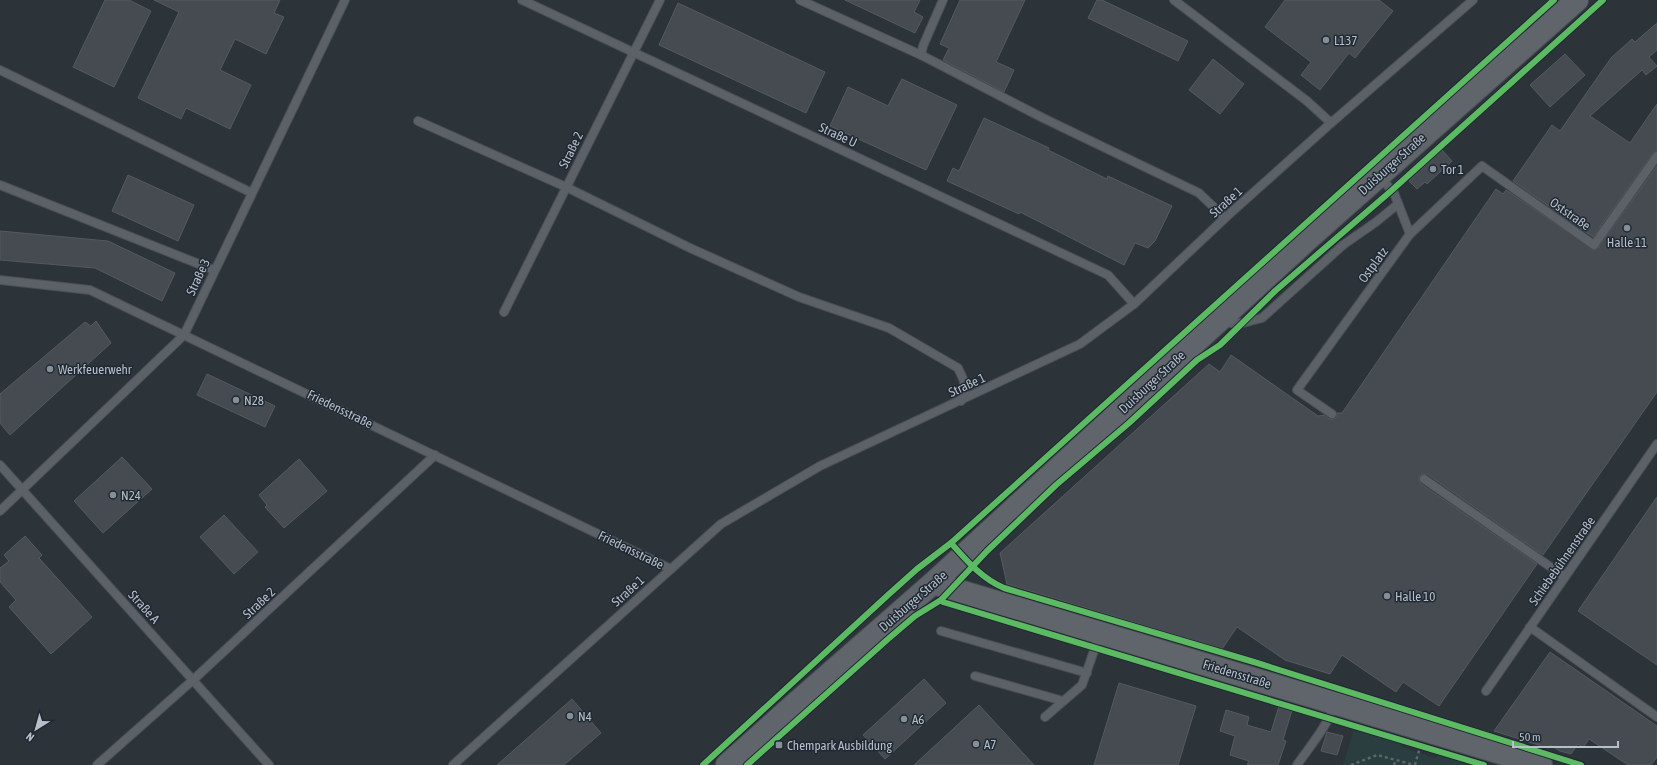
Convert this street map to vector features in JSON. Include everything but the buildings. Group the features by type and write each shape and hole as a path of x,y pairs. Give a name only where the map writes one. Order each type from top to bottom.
{"main road":[{"name":"Duisburger Straße","path":"727,765 801,698 933,583 1217,322 1577,0"},
{"name":"Friedensstraße","path":"933,583 1541,765"}],"lane":[{"name":"Straße 3","path":"0,511 184,335 345,0"},
{"name":"Straße U","path":"522,0 1108,275 1134,304"},
{"name":"Straße 2","path":"504,312 660,0"},
{"path":"800,0 921,55 1043,118 1199,193 1225,218"},
{"path":"921,55 923,46 943,0"},
{"path":"1174,0 1307,101 1331,124"},
{"name":"Straße 1","path":"453,765 721,524 820,466 1080,344 1134,304 1225,218 1473,0"},
{"path":"0,70 252,193"},
{"path":"418,121 566,187 690,248 799,297 889,328 958,368 964,381 964,391 961,401"},
{"name":"Oststraße","path":"1482,166 1594,246 1657,156"},
{"name":"Ostplatz","path":"1332,414 1297,390 1410,234 1482,166"},
{"path":"1379,176 1394,194 1410,234"},
{"path":"0,185 214,270"},
{"path":"1217,322 1243,323 1262,318 1343,245 1376,222 1398,204"},
{"name":"Friedensstraße","path":"0,280 90,290 670,569"},
{"name":"Schiebebühnenstraße","path":"1486,691 1657,444"},
{"name":"Straße 2","path":"97,765 193,680 435,455"},
{"name":"Straße A","path":"0,464 269,765"},
{"path":"1424,479 1565,577"},
{"path":"1530,627 1657,717"},
{"path":"941,631 1086,673"},
{"path":"1045,717 1082,684 1095,648 1098,633"},
{"path":"975,676 1063,701"},
{"path":"1297,765 1327,722 1335,704"}],"path":[{"path":"1351,765 1377,755 1415,765 1420,746"},
{"path":"1394,765 1396,760"}],"green space":[{"path":"1354,729 1399,742 1401,747 1435,758 1439,755 1474,765 1343,765"}],"cycle path":[{"path":"703,765 888,595 917,569 951,543 1554,0"},
{"path":"747,765 915,616 941,600 987,551 1056,485 1129,423 1197,360 1220,345 1275,291 1391,191 1603,0"},
{"path":"951,543 982,575 1004,588 1254,662 1581,765"},
{"path":"941,600 943,602 1484,765"}],"place":[{"name":"L137","path":"1326,40"},
{"name":"Tor 1","path":"1433,169"},
{"name":"Halle 11","path":"1627,228"},
{"name":"Werkfeuerwehr","path":"50,369"},
{"name":"N28","path":"236,400"},
{"name":"N24","path":"113,495"},
{"name":"Halle 10","path":"1387,596"},
{"name":"N4","path":"570,716"},
{"name":"A6","path":"904,719"},
{"name":"A7","path":"976,744"},
{"name":"Chempark Ausbildung","path":"779,745"}]}
